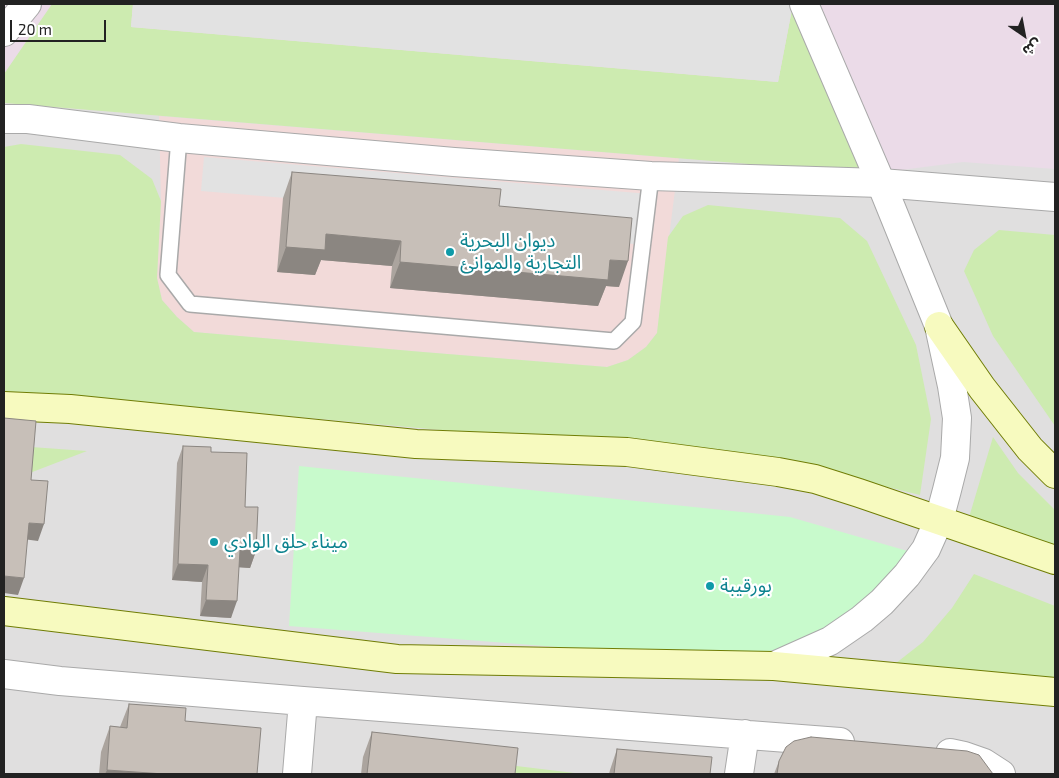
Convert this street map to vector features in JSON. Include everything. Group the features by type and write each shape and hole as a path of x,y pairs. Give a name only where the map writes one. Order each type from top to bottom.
{"main road":[{"path":"939,326 982,388 1030,450 1055,474"},
{"path":"4,406 70,409 416,444 627,452 778,472 815,479 1055,560"},
{"path":"4,611 397,659 774,666 1055,692"}],"street":[{"path":"4,32 26,4"},
{"path":"774,666 830,640 862,619 882,602 907,575 926,549 939,520 955,458 957,418 939,326 881,183 804,4"},
{"path":"4,119 28,119 179,138 454,162 651,176 881,183 1055,197"},
{"path":"4,674 60,681 303,701 864,744"},
{"path":"297,774 303,701"},
{"path":"740,774 745,734"},
{"path":"923,749 964,756 984,763 1001,774"}],"lane":[{"path":"179,138 168,275 190,304 614,341 633,322 651,176"}],"shaded area":[{"path":"4,4 1055,4 1055,774 4,774"},
{"path":"4,4 1055,4 1055,169 963,162 870,174 4,103"},
{"path":"133,4 793,4 778,82 131,27"},
{"path":"159,116 679,158 657,333 646,347 628,360 607,367 194,332 162,300 157,278 161,201"},
{"path":"204,157 650,194 646,245 490,232 491,215 201,191"}],"green space":[{"path":"52,4 133,4 131,27 778,82 793,4 870,174 4,103 4,74"},
{"path":"21,144 120,155 152,179 161,201 157,278 162,300 194,332 607,367 628,360 646,347 657,333 668,237 683,216 708,205 840,218 867,241 916,345 931,419 920,495 781,461 46,394 4,393 4,147"},
{"path":"999,230 1055,235 1055,426 993,336 964,271 974,250"},
{"path":"993,437 1018,473 1055,510 1055,554 967,524"},
{"path":"17,446 87,451 22,476"},
{"path":"299,466 790,517 911,552 874,597 807,640 737,661 289,626"},
{"path":"974,574 1055,606 1055,688 882,674 923,642 952,608"},
{"path":"508,765 583,774 507,774"}],"building":[{"path":"292,172 501,189 499,206 632,218 628,261 610,260 608,280 400,262 401,241 326,234 325,250 286,247"},
{"path":"4,418 36,421 31,480 48,481 44,524 29,523 24,578 4,576"},
{"path":"183,446 211,447 211,452 247,453 245,507 258,507 256,551 240,550 237,601 206,600 208,565 178,564"},
{"path":"129,704 186,708 185,721 261,728 257,774 164,774 107,770 110,726 127,728"},
{"path":"372,732 518,748 515,774 367,774"},
{"path":"811,737 967,751 979,755 993,774 777,774 779,761 786,747 794,741"},
{"path":"617,749 712,757 710,774 614,774"}],"place":[{"name":"ديوان البحرية التجارية والموانئ","path":"450,252"},
{"name":"ميناء حلق الوادي","path":"214,542"},
{"name":"بورقيبة","path":"710,586"}]}
